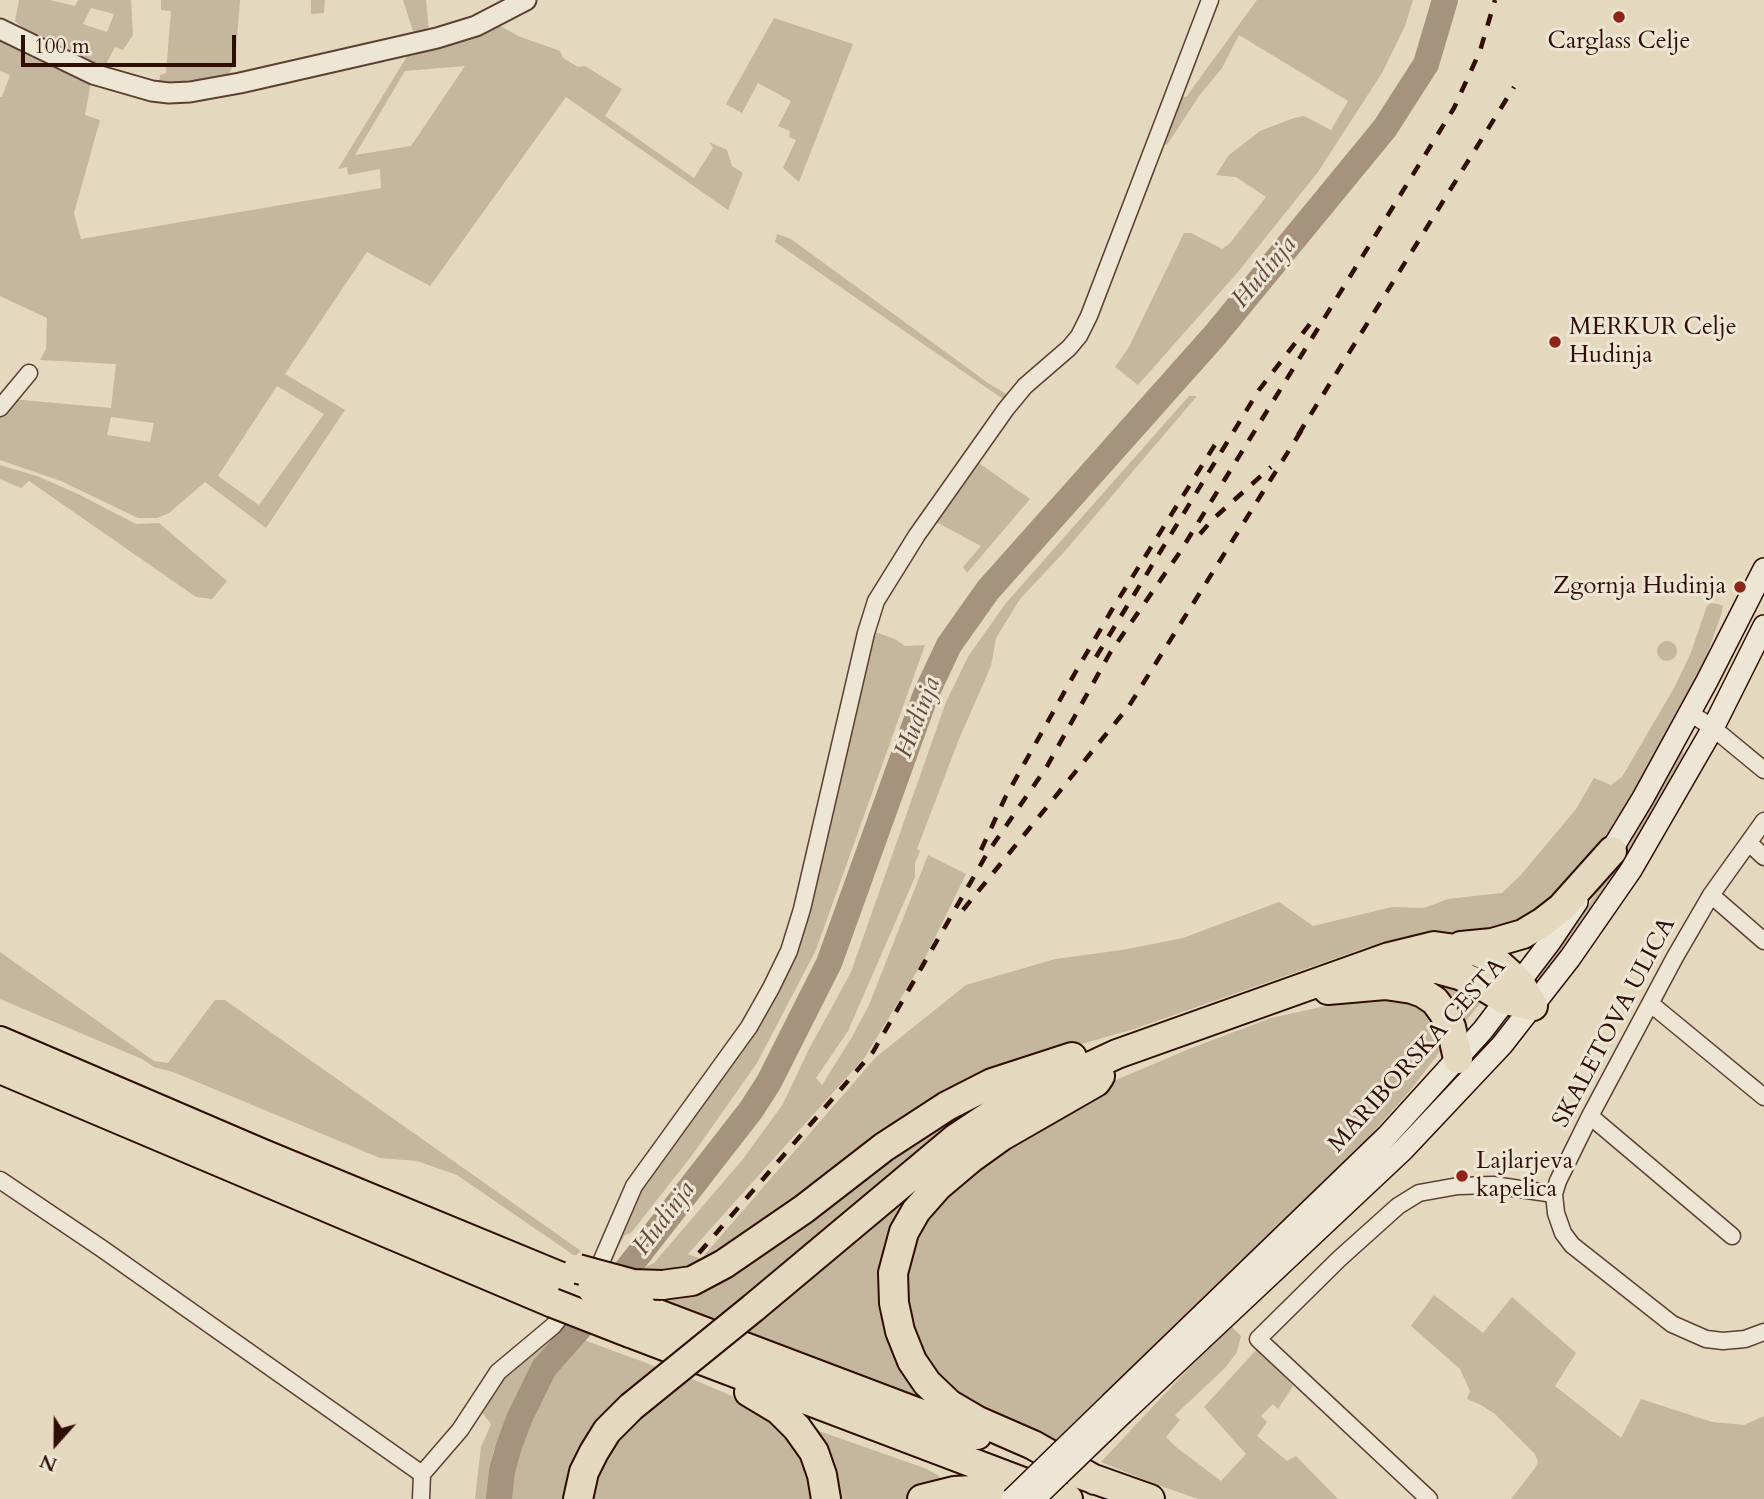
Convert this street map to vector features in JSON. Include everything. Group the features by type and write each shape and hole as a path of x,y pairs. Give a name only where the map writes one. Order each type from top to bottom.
{"highway":[{"path":"1451,947 1492,943 1523,934 1543,922 1560,908 1612,850"},
{"path":"578,1499 584,1472 594,1452 607,1431 631,1407 955,1139 1003,1107 1130,1049 1266,999 1412,950 1434,946 1478,952 1493,959 1520,996"},
{"path":"1363,966 1437,970 1520,996"},
{"path":"1266,999 1385,985 1412,989 1435,1001 1443,1012 1451,1027 1458,1059"},
{"path":"0,1041 261,1153 534,1265 575,1275 633,1284 662,1285 692,1281 724,1264 804,1209 884,1147 947,1106 980,1089 1116,1042 1130,1049"},
{"path":"1095,1480 1033,1445 949,1404 927,1383 912,1361 900,1331 894,1303 893,1273 904,1232 916,1211 938,1185 1002,1136 1096,1082 1130,1049"},
{"path":"0,1069 553,1303 636,1321 1150,1499"},
{"path":"575,1275 636,1321 717,1367 1068,1499"},
{"path":"717,1367 737,1385 779,1410 797,1428 814,1452 826,1499"},
{"path":"922,1499 954,1491 974,1490 1053,1499"}],"main road":[{"name":"MARIBORSKA CESTA","path":"1012,1499 1404,1150 1474,1077 1550,942 1612,850 1690,713 1764,569"},
{"name":"MARIBORSKA CESTA","path":"1034,1499 1118,1407 1387,1136 1458,1059 1602,914 1631,870 1713,728 1764,626"}],"street":[{"path":"0,29 93,74 152,91 179,92 240,83 437,38 476,26 526,0"},
{"path":"421,1499 422,1474 460,1430 498,1372 553,1326 598,1269 634,1186 748,1027 771,988 789,951 802,909 866,633 876,601 917,535 1006,409 1025,386 1079,336 1210,0"},
{"path":"0,408 29,373"},
{"path":"1690,713 1713,728 1764,770"},
{"name":"SKALETOVA ULICA","path":"1554,1194 1590,1116 1711,895 1764,821"},
{"path":"1749,843 1764,856"},
{"path":"1711,895 1764,941"},
{"path":"1651,1003 1764,1097"},
{"path":"1590,1116 1732,1236"},
{"path":"0,1180 422,1474"},
{"path":"1429,1499 1258,1339 1347,1251 1398,1206 1419,1192 1446,1187 1493,1185 1554,1194 1556,1213 1563,1233 1572,1245 1672,1324 1706,1339 1723,1341 1745,1339 1764,1332"}],"shaded area":[{"path":"19,0 50,0 75,6 78,0 131,0 133,35 123,50 115,47 105,66 68,53 31,35 15,21","holes":["91,8 114,14 107,32 83,24"]},
{"path":"161,0 240,0 235,63 227,77 198,83 159,84 160,75 166,73 171,11 161,10"},
{"path":"311,0 325,0 324,13 311,14"},
{"path":"403,0 426,0 429,32 414,34"},
{"path":"1257,0 1413,0 1405,26 1382,73 1318,172 1238,272 1138,385 1115,367 1129,347 1184,233 1191,233 1222,249 1230,243 1266,197 1236,177 1216,175 1229,155 1260,131 1294,118 1304,116 1331,130 1348,101 1239,35 1222,68 1199,96 1167,145 1160,141 1177,96 1186,97"},
{"path":"774,18 853,44 799,182 783,168 796,140 789,137 790,131 778,126 791,101 758,83 742,113 726,104"},
{"path":"499,25 518,36 560,51 563,58 578,67 585,66 622,89 605,116 694,178 713,148 709,142 727,150 732,166 743,173 728,210 566,97 430,286 367,252 285,374 345,410 266,528 205,482 169,513 157,518 138,518 61,481 0,460 0,417 11,399 111,408 116,364 40,360 46,349 47,318 0,296 0,97 10,75 0,71 0,40 91,82 85,115 100,120 74,213 81,239 381,188 380,169 348,175 347,167 338,169 409,53","holes":["465,66 411,146 355,155 405,71","277,386 324,414 259,505 218,476","111,417 154,423 150,442 107,435"]},
{"path":"777,234 791,239 1008,395 1003,399 775,242"},
{"path":"1189,396 1197,396 1065,551 1020,599 996,638 991,666 959,739 917,849 920,851 915,863 915,877 848,1031 816,1078 822,1085 869,1005 928,855 966,874 925,958 865,1057 688,1254 701,1259 876,1057 966,985 1055,959 1183,938 1279,902 1313,926 1392,907 1424,908 1448,899 1502,893 1520,876 1576,809 1594,778 1611,785 1622,777 1674,688 1690,655 1707,606 1711,603 1723,606 1699,677 1609,839 1522,930 1411,939 1365,948 1134,1029 1047,1054 695,1272 640,1274 654,1263 743,1159 783,1104 851,972 946,702 969,655 1006,603"},
{"path":"973,459 1030,499 967,573 963,567 981,546 936,522 925,539 921,535"},
{"path":"0,465 37,476 136,524 159,523 227,581 212,599 196,597 29,481 21,488 0,479"},
{"path":"872,631 895,639 905,646 925,645 816,950 757,1063 693,1154 631,1233 625,1235 609,1270 603,1267 631,1203 776,988"},
{"path":"1667,641 1674,644 1677,651 1674,658 1667,661 1660,658 1657,651 1660,644"},
{"path":"1680,751 1689,755 1624,864 1596,907 1538,982 1534,978 1590,903"},
{"path":"0,952 154,1061 168,1063 215,1000 225,1000 581,1251 575,1256 457,1175 417,1161 380,1158 173,1072 154,1067 142,1059 0,999"},
{"path":"1430,979 1455,984 1482,1001 1458,1031 1432,992"},
{"path":"1370,999 1410,1000 1438,1017 1442,1049 1409,1092 1338,1171 1325,1180 1049,1447 953,1397 919,1358 901,1274 923,1218 976,1167 1102,1086 1271,1018"},
{"path":"997,1093 715,1323 665,1302 665,1299 923,1133"},
{"path":"920,1181 891,1251 930,1403 743,1335"},
{"path":"1434,1295 1483,1333 1512,1297 1576,1353 1555,1386 1621,1438 1641,1399 1712,1422 1744,1425 1764,1416 1764,1499 1511,1499 1535,1468 1538,1462 1535,1454 1495,1414 1467,1399 1470,1391 1460,1369 1411,1326"},
{"path":"1232,1327 1241,1336 1237,1352 1225,1368 1175,1415 1180,1420 1166,1437 1221,1481 1246,1454 1204,1407 1257,1349 1293,1386 1278,1409 1273,1404 1261,1416 1267,1422 1257,1436 1287,1461 1296,1456 1338,1499 1198,1499 1101,1462 1192,1365"},
{"path":"554,1330 562,1334 529,1375 508,1414 493,1453 487,1499 475,1499 481,1447 491,1424 480,1410 505,1373"},
{"path":"581,1339 660,1368 569,1499 509,1499 515,1466 514,1453 522,1426 550,1374"},
{"path":"690,1378 741,1400 792,1433 818,1499 590,1499 594,1478 616,1439"},
{"path":"816,1430 927,1469 939,1476 940,1482 906,1499 832,1499 812,1432"}],"waterway":[{"name":"Hudinja","path":"499,1499 502,1471 509,1446 544,1368 597,1308 751,1110 769,1082 829,963 926,694 949,645 988,590 1215,335 1385,128 1426,64 1445,0"}],"railway":[{"path":"699,1253 873,1052 988,852 1046,768 1110,653 1180,552 1454,108 1480,51 1495,0"},
{"path":"1298,435 1514,87"},
{"path":"1096,657 1259,390 1316,316"},
{"path":"963,910 1129,706 1303,428"},
{"path":"981,850 1005,798 1075,673 1221,435"},
{"path":"1200,534 1271,467"}],"place":[{"name":"Carglass Celje","path":"1619,17"},
{"name":"MERKUR Celje Hudinja","path":"1555,342"},
{"name":"Zgornja Hudinja","path":"1740,587"},
{"name":"Lajlarjeva kapelica","path":"1462,1176"}]}
